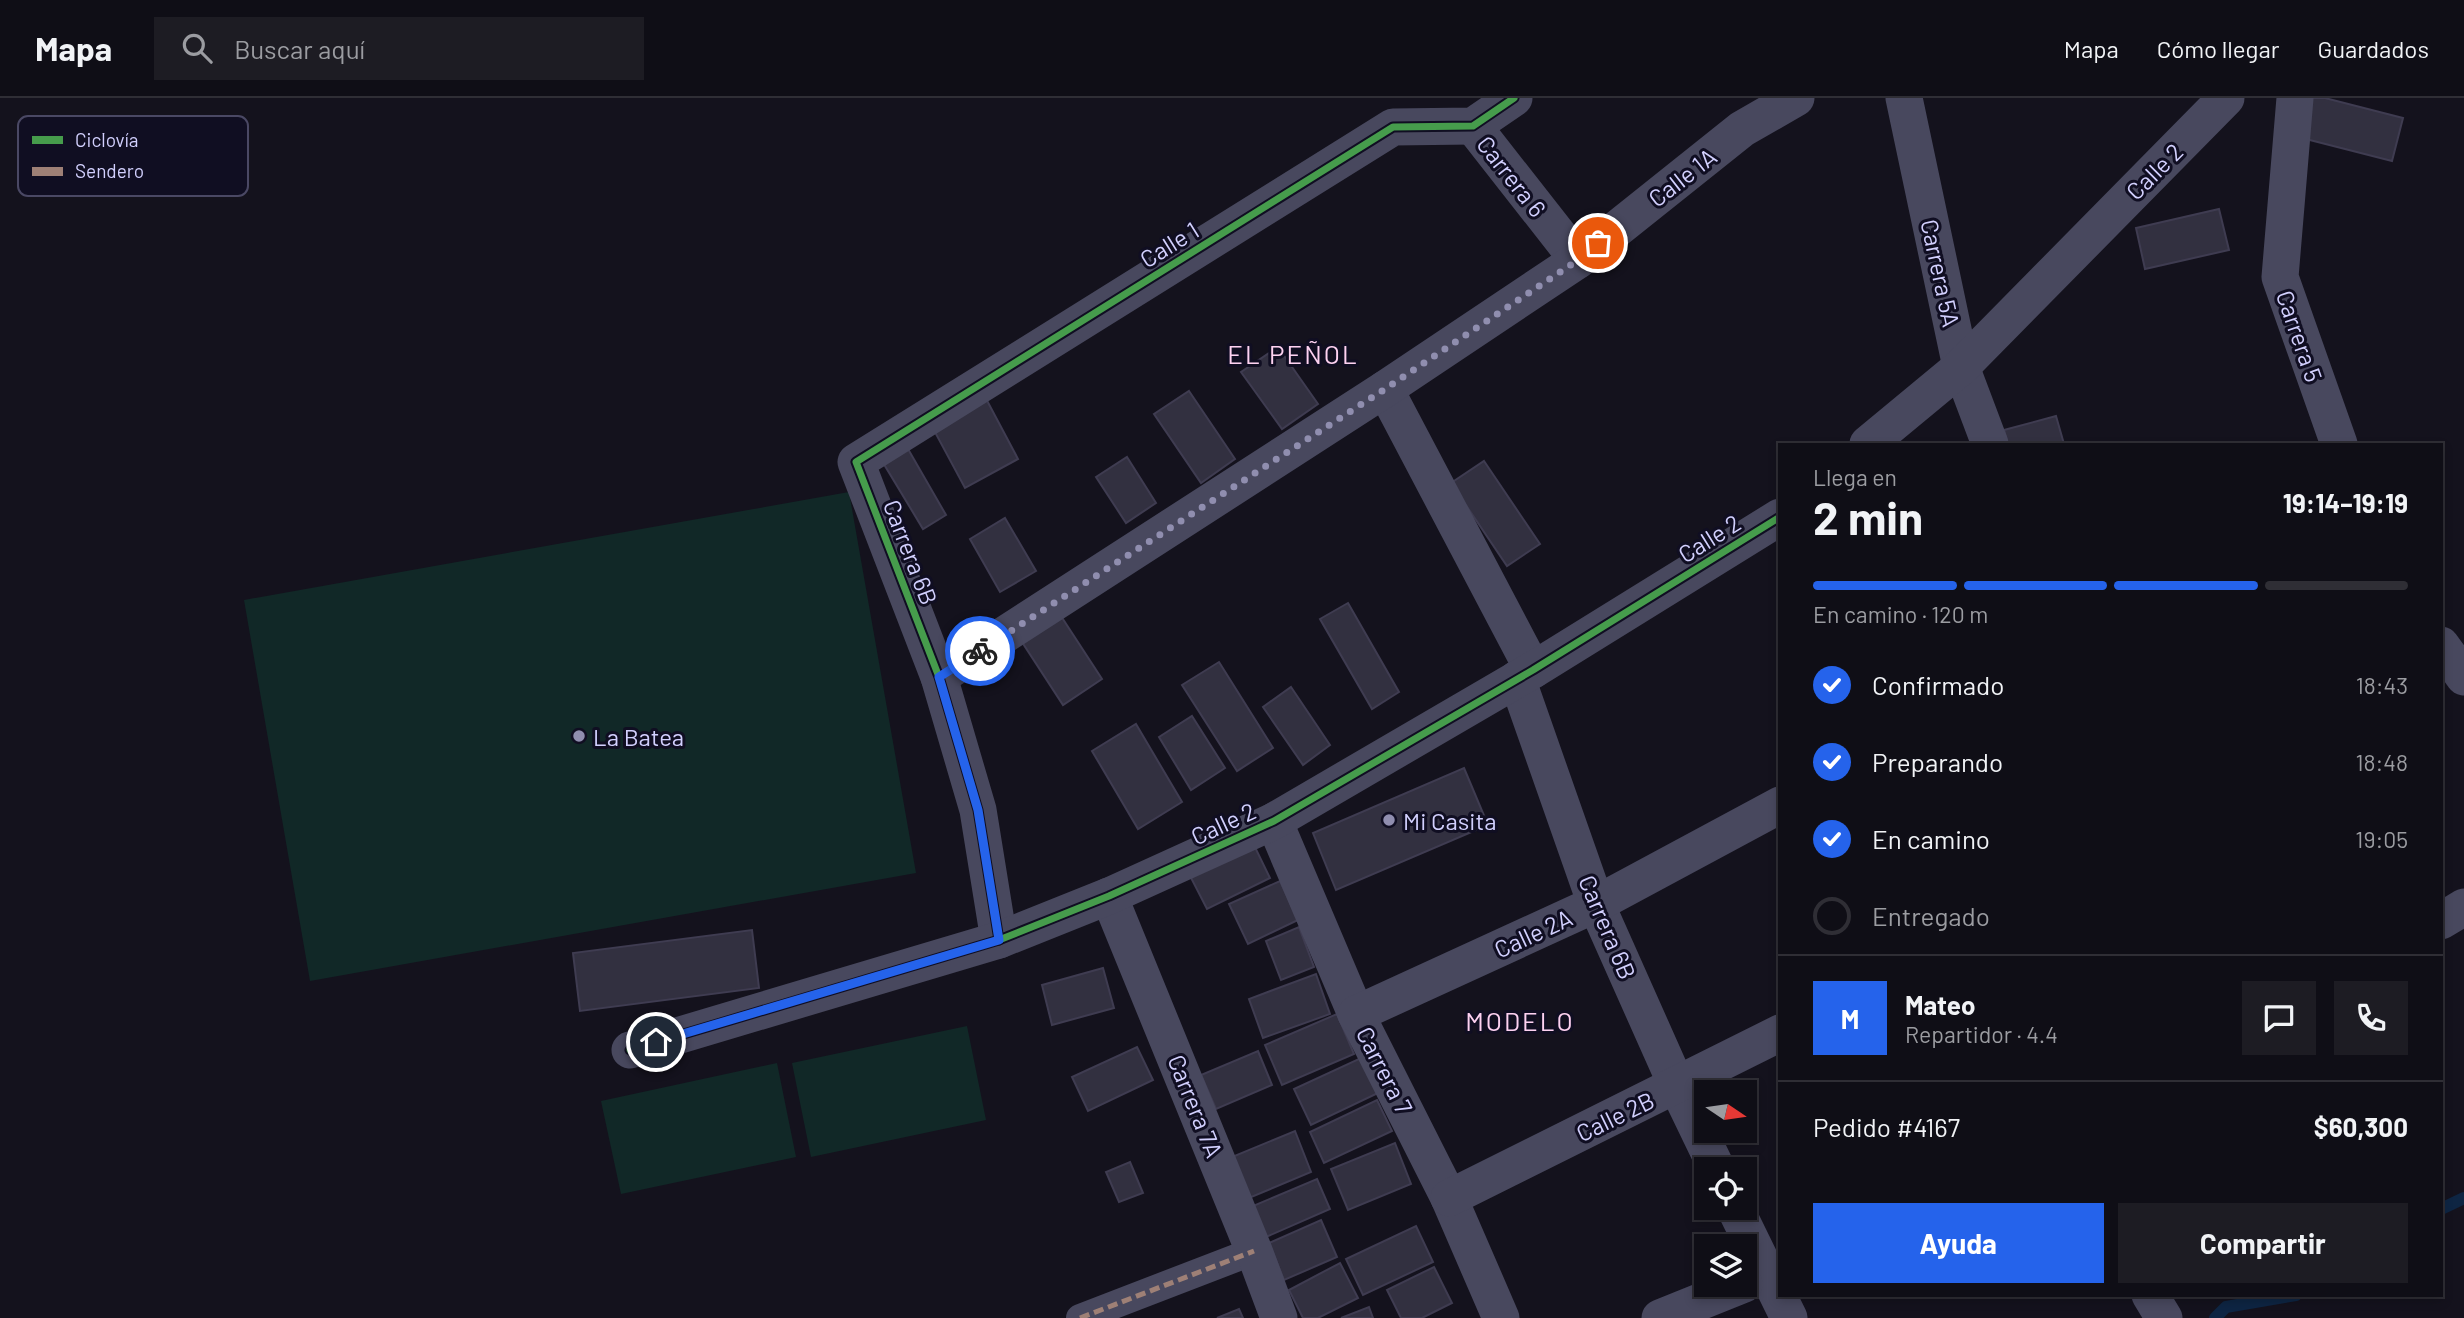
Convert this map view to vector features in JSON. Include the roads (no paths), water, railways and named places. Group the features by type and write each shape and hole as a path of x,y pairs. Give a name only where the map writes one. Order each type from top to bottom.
{"street":[{"path":"1473,126 1514,98"},
{"name":"Calle 1A","path":"939,677 1385,389 1578,260 1742,129 1796,98"},
{"name":"Carrera 5A","path":"1904,98 1961,367 1990,443"},
{"name":"Calle 2","path":"1869,443 1961,367 2226,98"},
{"name":"Carrera 5","path":"2295,98 2280,277 2339,443"},
{"name":"Carrera 6","path":"1473,126 1578,260"},
{"name":"Calle 1","path":"856,462 1393,127 1473,126"},
{"name":"Carrera 6B","path":"1385,389 1525,674 1596,904 1711,1157"},
{"name":"Carrera 6B","path":"856,462 939,677 978,810 999,940"},
{"name":"Calle 2","path":"629,1050 999,940 1110,896 1274,821 1525,674 1778,518"},
{"path":"2443,648 2464,677"},
{"name":"Calle 2A","path":"1356,1014 1596,904 1778,806"},
{"name":"Carrera 7","path":"1274,821 1356,1014 1450,1198 1501,1318"},
{"name":"Carrera 7A","path":"1110,896 1279,1318"},
{"path":"2443,919 2464,907"},
{"name":"Calle 2B","path":"1450,1198 1778,1034"},
{"path":"1739,1220 1759,1278 1788,1318"},
{"path":"1080,1318 1254,1251"},
{"path":"1660,1318 1759,1278"},
{"path":"2151,1297 2164,1318"}],"waterway":[{"path":"2443,1208 2464,1198"},
{"path":"2215,1318 2226,1307 2284,1297"}],"place":[{"name":"La Batea","path":"579,736"},
{"name":"Mi Casita","path":"1389,820"}],"district":[{"name":"EL PEÑOL","path":"1293,353"},
{"name":"MODELO","path":"1520,1020"}]}
